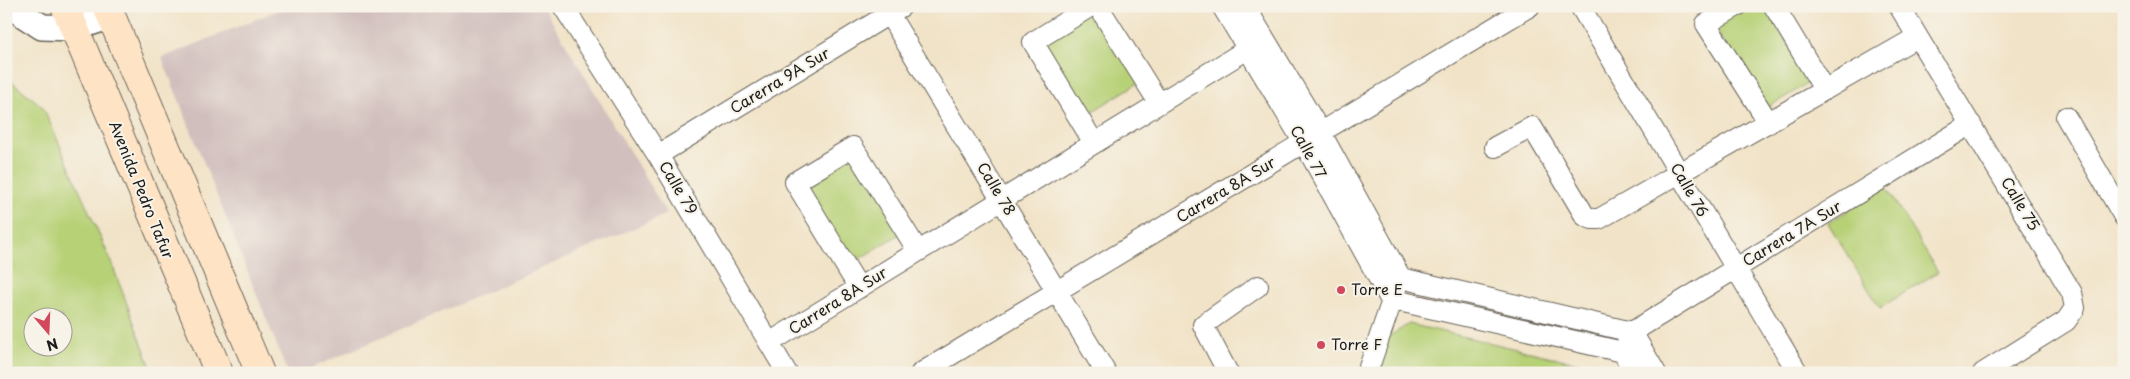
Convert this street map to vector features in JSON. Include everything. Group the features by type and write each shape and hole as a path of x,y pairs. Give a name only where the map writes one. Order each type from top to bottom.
{"main road":[{"path":"109,11 260,373"},
{"name":"Avenida Pedro Tafur","path":"70,17 219,373"}],"street":[{"path":"10,6 42,27 70,17 109,11"},
{"name":"Calle 79","path":"562,6 658,155 787,373"},
{"path":"1091,6 1032,42 1094,143"},
{"path":"1098,6 1159,103"},
{"name":"Calle 77","path":"1222,6 1256,43 1312,138 1401,278"},
{"name":"Calle 77","path":"1245,6 1256,43"},
{"name":"Carrera 8A Sur","path":"921,373 1530,6"},
{"name":"Calle 76","path":"1580,6 1798,373"},
{"path":"1736,6 1706,24 1769,123"},
{"path":"1774,6 1824,89"},
{"name":"Calle 75","path":"1899,6 2065,279 2072,294 2075,308 2066,321 1983,373"},
{"name":"Carerra 9A Sur","path":"658,155 891,9"},
{"name":"Calle 78","path":"891,9 1002,200 1106,373"},
{"path":"1495,147 1532,127 1585,216 1599,219 1769,123 1917,36"},
{"name":"Carrera 8A Sur","path":"769,344 1256,43"},
{"path":"2066,117 2124,217"},
{"name":"Carrera 7A Sur","path":"1632,332 1971,124"},
{"name":"Calle 77","path":"1312,138 1390,299"},
{"path":"858,288 795,182 853,147 918,251"},
{"path":"1367,373 1390,299 1401,278 1632,332 1656,373"},
{"path":"1228,373 1204,325 1258,286"},
{"path":"1390,299 1623,352 1634,373"},
{"path":"1623,352 1632,332"}],"shaded area":[{"path":"288,6 543,6 667,214 300,373 288,373 162,58"}],"green space":[{"path":"1091,6 1143,80 1080,119 1033,42"},
{"path":"1742,6 1766,6 1812,81 1765,109 1712,24"},
{"path":"6,77 43,107 110,259 153,373 6,373"},
{"path":"853,147 905,231 846,267 795,182"},
{"path":"1886,187 1938,272 1880,308 1828,223"},
{"path":"1409,324 1608,370 1610,373 1373,373 1381,341"}],"place":[{"name":"Torre E","path":"1341,290"},
{"name":"Torre F","path":"1321,345"}]}
